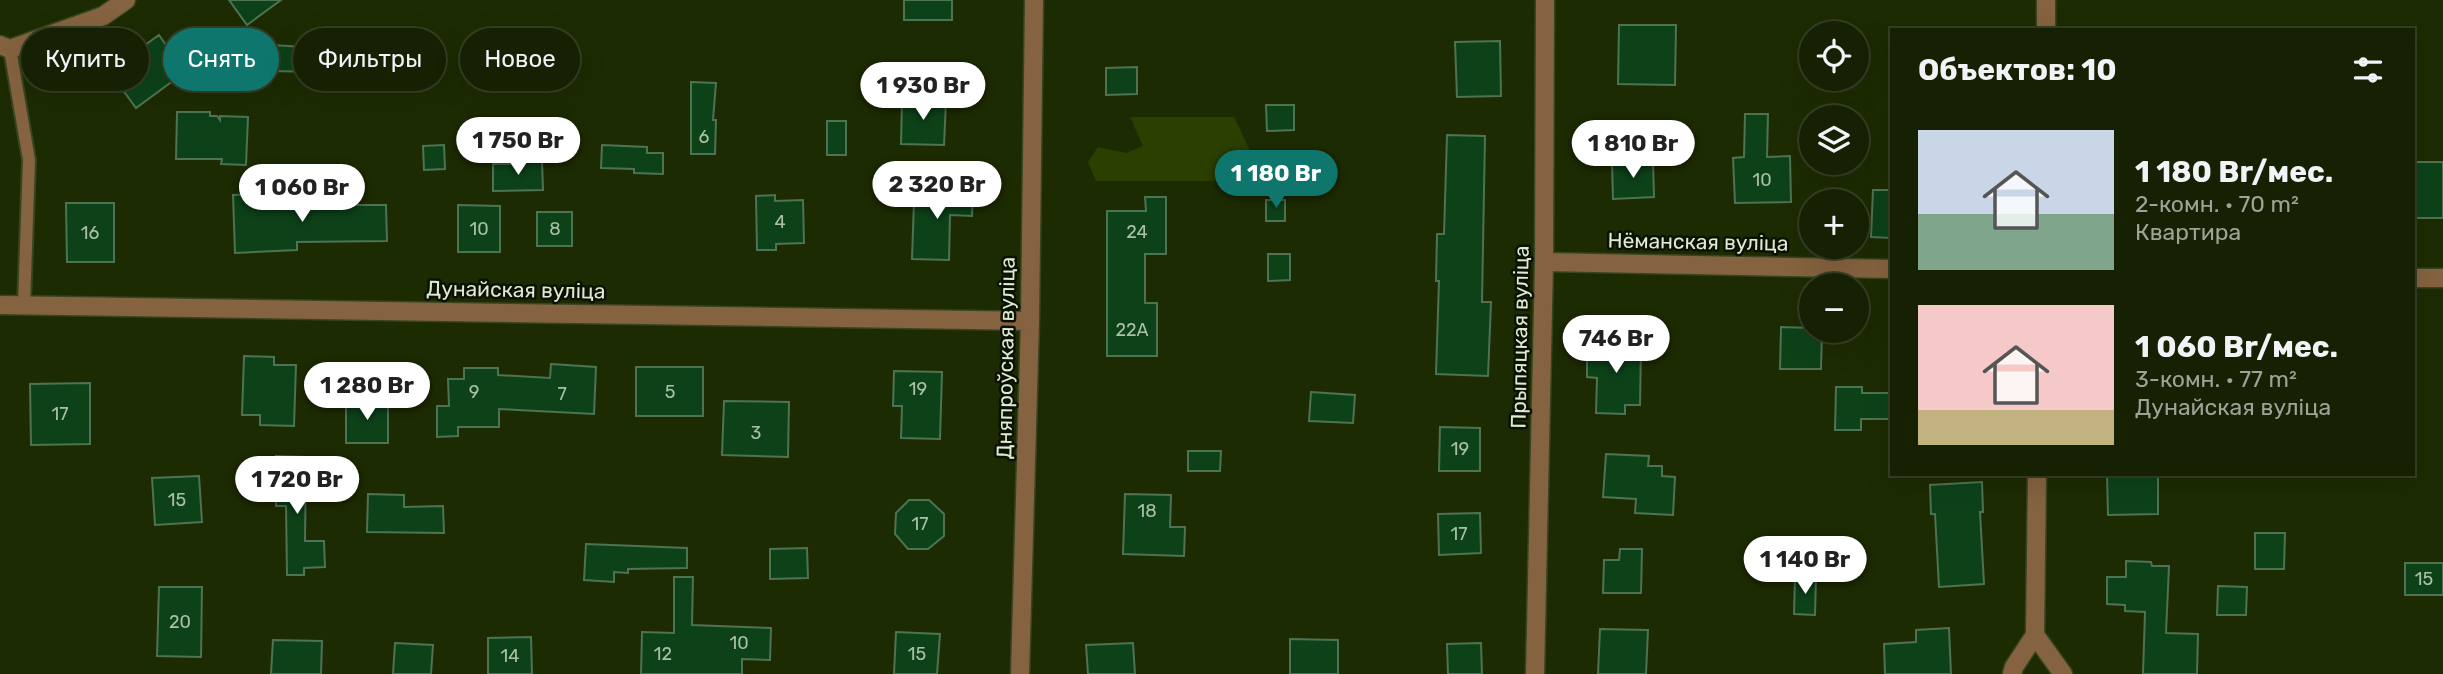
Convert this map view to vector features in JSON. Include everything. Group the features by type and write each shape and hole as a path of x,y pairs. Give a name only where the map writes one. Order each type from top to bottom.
{"street":[{"path":"5,47 103,16 126,0"},
{"name":"Дняпроўская вуліца","path":"1020,674 1030,321 1034,0"},
{"name":"Прыпяцкая вуліца","path":"1535,674 1544,262 1545,0"},
{"path":"2046,0 2046,28"},
{"name":"Нёманская вуліца","path":"1544,262 1890,269"},
{"path":"2415,278 2443,278"},
{"name":"Дунайская вуліца","path":"0,305 1030,321"},
{"path":"2012,674 2035,635 2037,476"},
{"path":"2035,635 2063,674"}],"lane":[{"path":"5,47 29,160 24,305"}],"green space":[{"path":"1130,117 1234,117 1255,161 1253,181 1096,181 1088,162 1098,147 1126,153 1143,146"}],"building":[{"path":"229,0 281,0 247,25"},
{"path":"904,0 952,0 952,20 904,20"},
{"path":"1619,25 1676,25 1675,85 1618,84"},
{"path":"159,35 163,41 163,88 136,108 124,91 149,91 149,42"},
{"path":"1500,41 1501,96 1457,97 1455,42"},
{"path":"279,45 293,46 293,71 279,71"},
{"path":"1137,67 1137,94 1106,95 1106,68"},
{"path":"691,82 716,83 713,120 716,120 715,154 691,154"},
{"path":"902,100 946,101 944,145 901,144"},
{"path":"1266,105 1294,105 1294,130 1267,131"},
{"path":"177,112 210,112 210,116 217,116 220,120 220,116 248,117 246,165 221,164 222,159 176,159"},
{"path":"1745,114 1768,114 1767,157 1790,156 1791,202 1735,203 1733,158 1744,157"},
{"path":"827,121 846,121 846,155 827,155"},
{"path":"1447,135 1485,136 1482,302 1491,302 1488,376 1436,374 1439,281 1436,281 1437,234 1444,234"},
{"path":"444,145 445,169 424,170 423,146"},
{"path":"602,145 647,147 647,153 663,153 663,174 634,173 634,169 601,168"},
{"path":"524,161 542,161 543,190 493,191 493,164 524,164"},
{"path":"1653,161 1654,197 1613,199 1612,162"},
{"path":"2415,162 2443,162 2443,218 2415,218"},
{"path":"921,186 945,187 945,192 973,195 972,216 950,215 949,260 912,259 914,201 921,201"},
{"path":"1873,190 1890,190 1890,238 1871,237"},
{"path":"285,193 285,208 386,205 387,241 297,242 297,250 235,253 233,195"},
{"path":"775,195 775,201 803,200 804,243 776,244 776,250 757,250 756,196"},
{"path":"1145,197 1166,197 1166,254 1145,254 1145,303 1157,303 1157,356 1107,356 1107,211 1146,211"},
{"path":"1266,200 1285,200 1285,221 1266,221"},
{"path":"66,203 114,203 114,262 67,262"},
{"path":"458,205 500,206 500,252 458,252"},
{"path":"537,212 572,212 572,246 537,246"},
{"path":"1268,254 1290,254 1290,280 1268,281"},
{"path":"1781,327 1799,328 1799,343 1822,343 1821,369 1780,369"},
{"path":"1606,338 1632,338 1632,345 1641,345 1640,405 1625,405 1625,414 1596,413 1597,378 1587,377 1587,356 1595,356 1596,343 1606,343"},
{"path":"244,356 274,357 274,365 296,365 294,426 260,425 260,415 242,415"},
{"path":"551,364 596,367 594,414 499,409 499,427 458,427 458,436 437,437 437,406 449,406 448,379 464,379 464,368 498,368 498,375 550,378"},
{"path":"636,367 703,367 703,416 636,416"},
{"path":"894,371 942,372 940,439 901,438 902,406 893,406"},
{"path":"90,383 90,444 31,445 30,384"},
{"path":"1836,387 1862,387 1862,393 1890,393 1890,419 1861,419 1861,430 1835,430"},
{"path":"1311,392 1355,395 1353,423 1309,421"},
{"path":"724,401 789,402 788,457 722,455"},
{"path":"346,402 388,402 388,443 346,443"},
{"path":"1440,427 1480,428 1480,471 1439,471"},
{"path":"1188,451 1221,451 1220,471 1188,471"},
{"path":"1606,454 1649,456 1648,466 1662,466 1662,476 1675,477 1673,515 1635,513 1636,499 1603,497"},
{"path":"276,456 306,457 305,541 324,541 325,567 304,568 304,575 287,575 286,506 276,506"},
{"path":"199,476 202,522 155,525 152,478"},
{"path":"2107,476 2158,476 2158,514 2108,515"},
{"path":"1982,482 1983,512 1980,512 1984,584 1939,587 1935,514 1931,514 1930,485"},
{"path":"368,494 404,495 404,507 443,506 444,533 367,532"},
{"path":"1125,494 1171,495 1170,527 1185,527 1184,556 1123,554"},
{"path":"909,500 929,500 944,514 944,536 928,549 908,549 895,534 896,513"},
{"path":"1480,513 1481,553 1439,555 1438,514"},
{"path":"2255,533 2285,533 2284,569 2255,569"},
{"path":"586,544 687,548 687,568 628,569 628,573 614,572 614,582 584,580"},
{"path":"807,548 808,578 770,579 770,549"},
{"path":"1620,549 1642,549 1641,593 1603,593 1604,560 1619,560"},
{"path":"2126,561 2169,566 2166,633 2198,634 2197,674 2143,674 2145,612 2125,611 2125,605 2107,604 2107,577 2126,577"},
{"path":"2405,563 2443,563 2443,595 2405,595"},
{"path":"1795,576 1816,577 1815,615 1794,614"},
{"path":"674,577 693,577 692,625 771,628 770,660 742,659 742,674 641,674 642,632 674,633"},
{"path":"2218,586 2247,587 2246,615 2217,615"},
{"path":"159,587 202,587 201,657 157,656"},
{"path":"1949,628 1951,674 1885,674 1884,644 1916,642 1916,630"},
{"path":"1600,629 1648,630 1646,674 1598,674"},
{"path":"896,632 940,634 937,674 894,674"},
{"path":"531,637 532,674 488,674 488,638"},
{"path":"1290,639 1338,640 1338,674 1290,674"},
{"path":"273,640 322,641 321,674 271,674"},
{"path":"395,643 433,645 431,674 393,674"},
{"path":"1133,643 1135,674 1088,674 1086,645"},
{"path":"1481,643 1482,674 1448,674 1447,644"}]}
